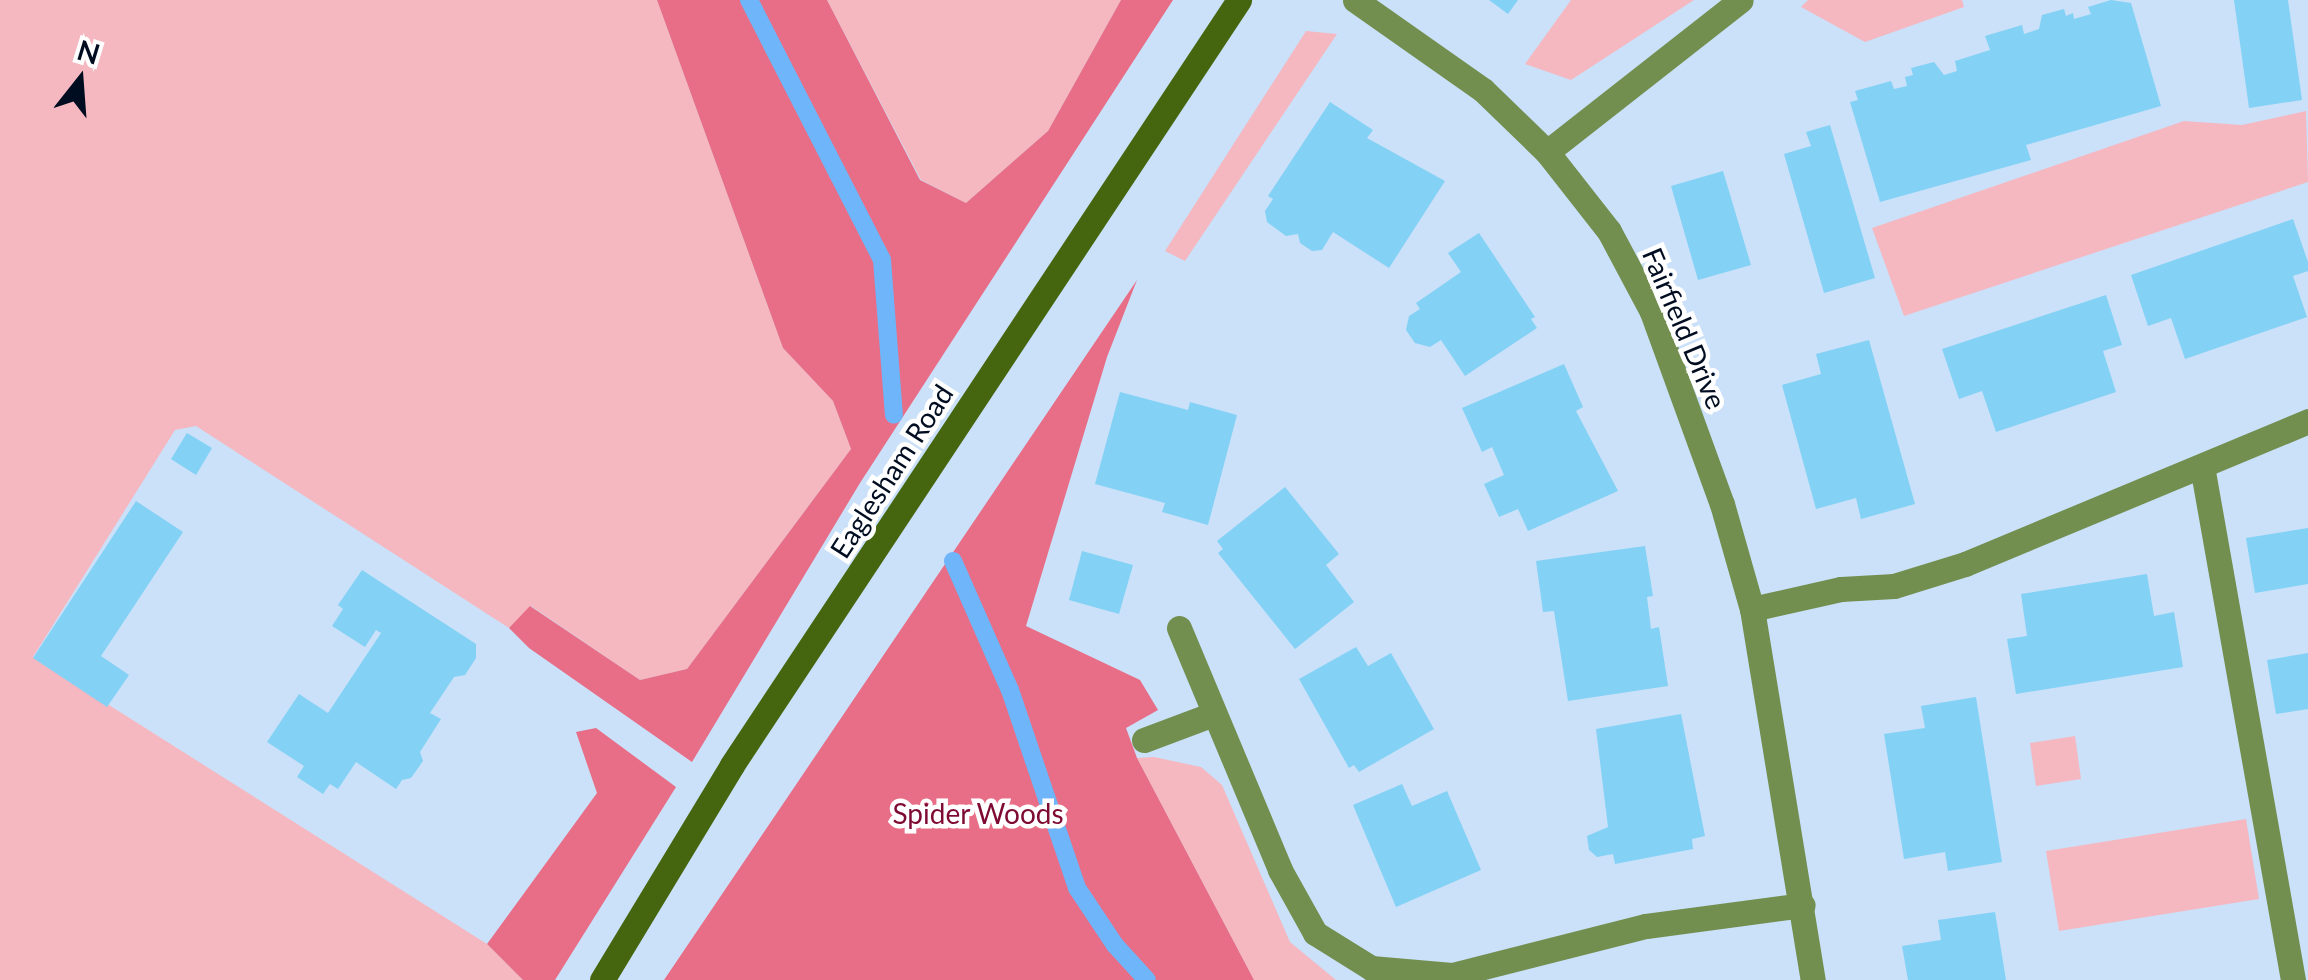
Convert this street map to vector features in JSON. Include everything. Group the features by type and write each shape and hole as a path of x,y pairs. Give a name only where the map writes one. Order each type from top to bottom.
{"main road":[{"name":"Eaglesham Road","path":"602,980 732,765 1239,0"}],"street":[{"name":"Fairfield Drive","path":"1355,0 1483,90 1547,152 1609,232 1652,312 1716,486 1752,609 1803,905 1812,980"},
{"path":"1547,152 1741,0"},
{"path":"1752,609 1840,589 1894,586 1930,575 2308,422"},
{"path":"2202,466 2293,980"},
{"path":"1179,628 1280,870 1315,933 1371,968 1452,975 1646,926 1803,905"},
{"path":"1144,740 1213,714"}],"shaded area":[{"path":"0,0 657,0 783,348 833,401 851,449 687,669 640,680 531,606 509,628 196,426 175,430 33,657 487,944 523,980 0,980"},
{"path":"827,0 1121,0 1048,131 966,203 921,180"},
{"path":"1571,0 1694,0 1571,80 1525,64"},
{"path":"1808,0 1962,0 1964,7 1865,42 1801,7"},
{"path":"1306,31 1337,34 1185,261 1165,251"},
{"path":"2306,111 2308,182 1904,316 1872,228 2184,121 2242,125"},
{"path":"2075,736 2081,779 2036,786 2030,743"},
{"path":"1154,757 1201,767 1222,785 1290,942 1336,980 1254,980 1137,758"},
{"path":"2246,819 2259,899 2059,931 2046,851"}],"green space":[{"path":"657,0 827,0 920,180 966,203 1048,131 1121,0 1173,0 860,483 692,762 529,648 509,628 530,606 640,680 687,669 851,449 833,401 783,348"},
{"name":"Spider Woods","path":"1137,280 1107,357 1026,626 1140,680 1158,710 1126,728 1137,758 1254,980 664,980"},
{"path":"596,728 676,787 555,980 523,980 487,944 597,793 576,732"}],"building":[{"path":"1489,0 1518,0 1508,14"},
{"path":"2111,0 2131,3 2161,106 2026,145 2031,160 1880,202 1850,102 1858,100 1855,91 1891,81 1894,89 1907,86 1905,77 1913,75 1911,68 1934,62 1944,75 1957,71 1955,61 1990,50 1985,36 2022,25 2024,34 2039,29 2042,15 2064,9 2066,16 2073,13 2074,19 2091,14 2088,7"},
{"path":"2234,0 2288,0 2302,100 2249,108"},
{"path":"1330,102 1373,130 1367,138 1445,181 1389,268 1333,232 1322,250 1312,251 1300,243 1298,234 1286,236 1267,222 1265,211 1273,199 1268,196"},
{"path":"1830,125 1875,278 1824,293 1784,154 1811,146 1806,132"},
{"path":"1723,171 1751,265 1698,280 1671,186"},
{"path":"2293,219 2308,262 2308,271 2293,276 2307,317 2185,359 2171,318 2148,326 2131,275"},
{"path":"1479,233 1535,317 1531,319 1537,328 1465,376 1441,340 1430,347 1415,343 1406,330 1409,316 1420,309 1416,303 1461,272 1448,253"},
{"path":"2106,295 2122,345 2103,351 2116,392 1996,432 1982,391 1959,399 1942,349"},
{"path":"1869,340 1915,504 1861,519 1856,498 1816,509 1782,385 1821,374 1816,354"},
{"path":"1564,364 1583,407 1576,411 1618,491 1528,531 1518,509 1499,517 1484,484 1504,475 1492,447 1482,452 1462,408"},
{"path":"1120,392 1188,410 1190,402 1237,415 1208,525 1162,512 1165,503 1095,484"},
{"path":"187,433 212,448 196,475 171,459"},
{"path":"1285,487 1339,554 1326,565 1354,602 1295,649 1218,553 1223,549 1217,541"},
{"path":"136,501 183,532 101,656 129,675 107,707 33,658"},
{"path":"2308,528 2308,584 2255,593 2246,538"},
{"path":"1645,546 1653,596 1647,597 1651,629 1659,627 1668,686 1568,701 1554,611 1543,612 1536,561"},
{"path":"1082,551 1133,565 1119,614 1069,600"},
{"path":"362,570 476,644 476,658 465,675 454,677 430,713 441,719 420,752 423,761 411,778 402,780 396,789 356,762 338,789 330,784 323,794 297,777 304,766 267,742 299,694 328,713 381,633 376,630 365,647 332,626 343,609 338,605"},
{"path":"2147,574 2154,616 2174,612 2183,667 2016,694 2007,639 2027,636 2021,594"},
{"path":"1356,647 1368,666 1391,653 1434,729 1359,772 1354,765 1349,768 1299,679"},
{"path":"2308,653 2308,709 2276,714 2267,660"},
{"path":"1976,697 2002,862 1948,871 1945,852 1904,859 1884,734 1925,728 1921,706"},
{"path":"1681,714 1705,836 1692,839 1693,849 1615,864 1613,854 1597,857 1589,850 1587,836 1608,827 1596,729"},
{"path":"1402,784 1412,806 1447,791 1481,870 1396,907 1353,805"},
{"path":"1995,912 2006,980 1908,980 1902,946 1941,940 1938,920"}],"waterway":[{"path":"749,0 882,260 894,415"},
{"path":"953,561 1010,690 1077,888 1115,945 1147,980"}]}
